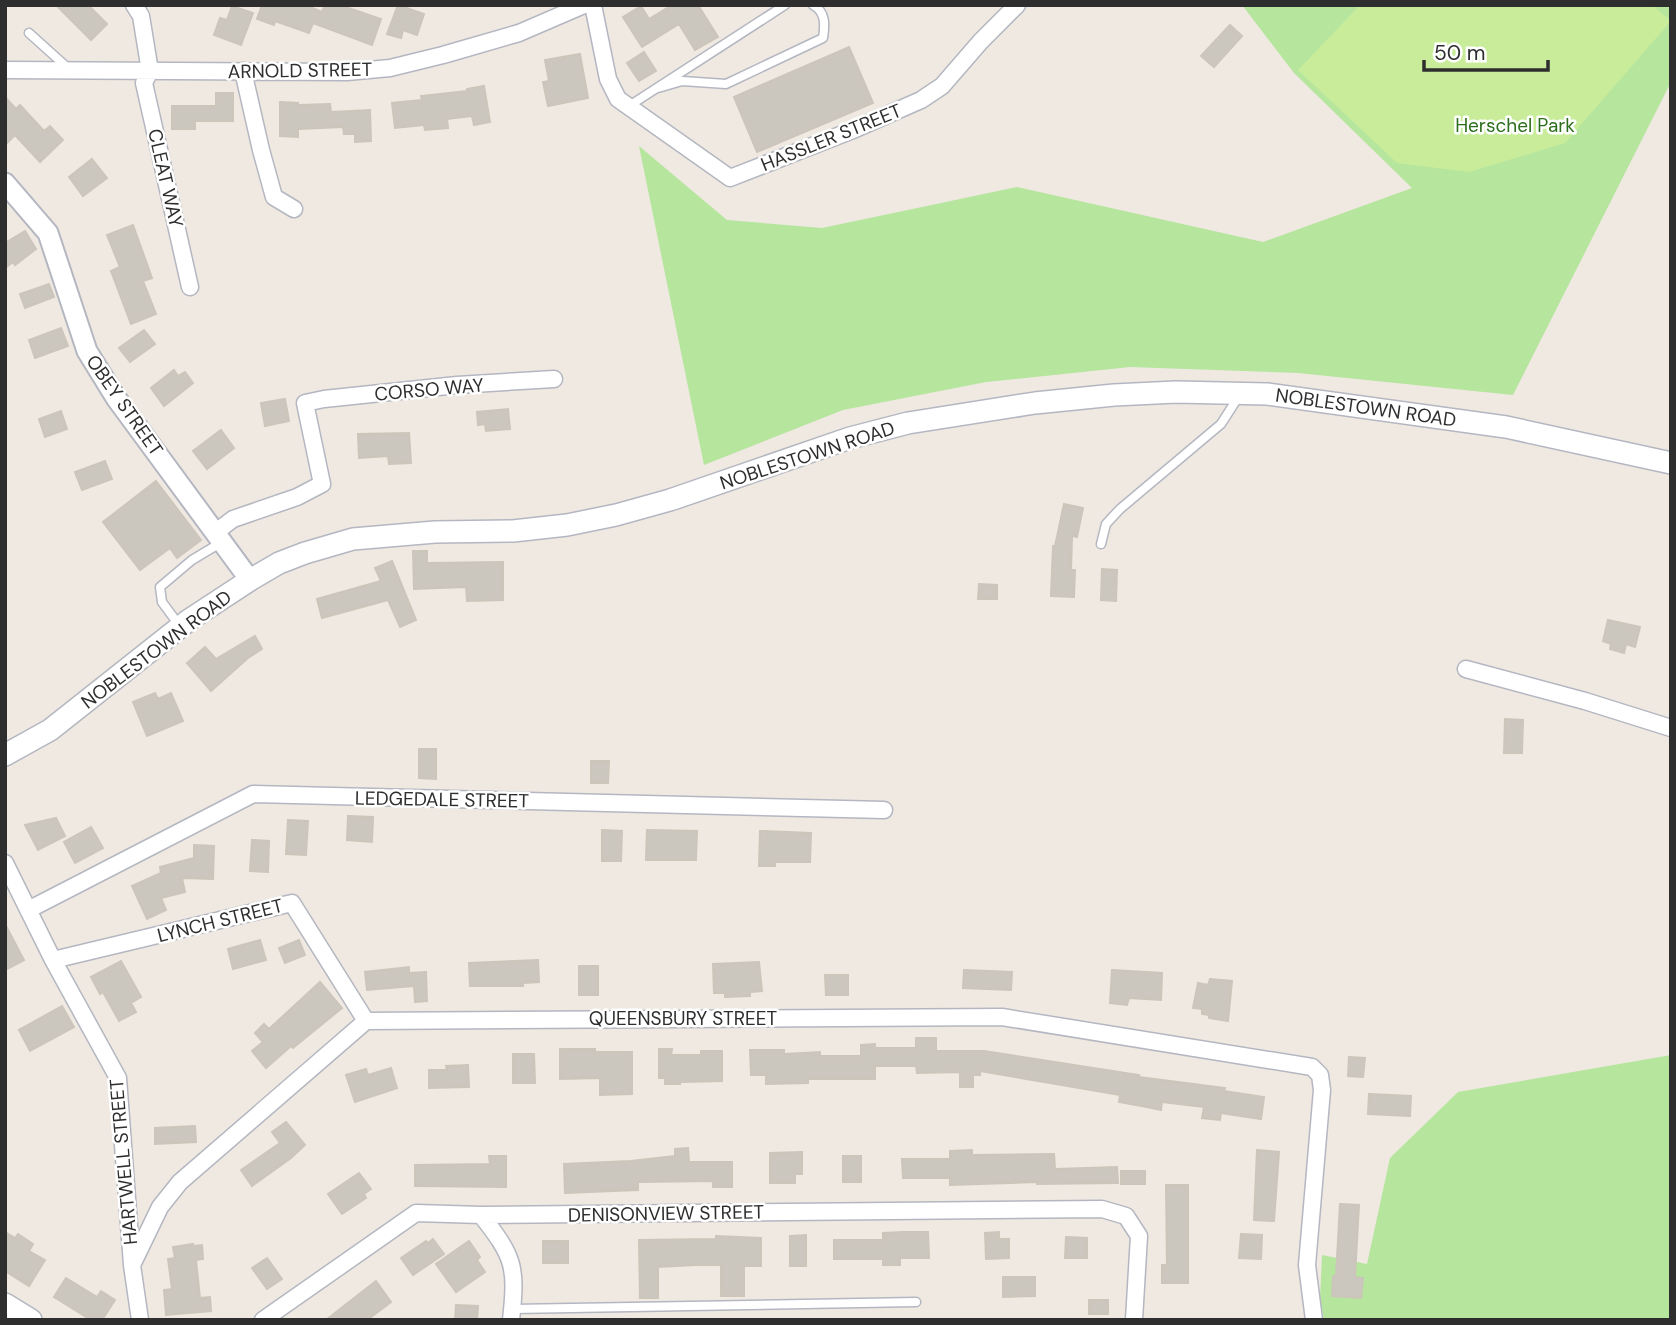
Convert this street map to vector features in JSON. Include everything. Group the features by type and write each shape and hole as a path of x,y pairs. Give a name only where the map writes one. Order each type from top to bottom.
{"main road":[{"name":"NOBLESTOWN ROAD","path":"5,755 50,730 180,627 250,580 305,553 353,539 435,532 513,531 616,516 850,438 908,423 1035,403 1114,395 1175,392 1267,394 1506,427 1671,463"},
{"path":"5,1304 31,1320"}],"street":[{"name":"CLEAT WAY","path":"134,5 141,16 150,71 144,83 190,287"},
{"name":"ARNOLD STREET","path":"5,70 347,72 390,68 519,33 584,5"},
{"path":"593,5 608,79 618,99 629,106"},
{"name":"HASSLER STREET","path":"629,106 730,178 921,100 942,86 1017,5"},
{"path":"243,71 274,197 294,209"},
{"name":"OBEY STREET","path":"5,183 48,233 87,351 116,398 250,580"},
{"name":"CORSO WAY","path":"220,537 233,519 297,497 322,484 305,403 457,385 554,379"},
{"path":"1466,669 1585,701 1671,728"},
{"name":"LEDGEDALE STREET","path":"28,910 253,794 884,810"},
{"name":"HARTWELL STREET","path":"5,863 53,960 118,1078 132,1265 140,1320"},
{"name":"LYNCH STREET","path":"53,960 292,903 366,1021"},
{"name":"QUEENSBURY STREET","path":"366,1021 1002,1017 1312,1067 1320,1075 1322,1090 1307,1265 1314,1320"},
{"path":"132,1265 160,1207 180,1182 366,1021"},
{"name":"DENISONVIEW STREET","path":"263,1320 416,1213 481,1215 1102,1209 1126,1216 1139,1236 1134,1320"},
{"path":"481,1215 512,1260 514,1284 511,1314"}],"lane":[{"path":"629,106 785,5"},
{"path":"658,88 682,81 726,84 814,43 823,38 825,27 819,9 813,5"},
{"path":"29,33 72,71"},
{"path":"1101,544 1106,524 1120,509 1221,424 1240,393"},
{"path":"180,627 162,602 160,587 220,537"},
{"path":"511,1314 916,1303"}],"green space":[{"name":"Herschel Park","path":"1242,5 1671,5 1671,82 1513,395 1298,373 1130,367 986,382 843,410 704,465 639,146 727,220 822,228 1017,187 1263,242 1412,188 1294,73"},
{"path":"1360,5 1652,5 1671,21 1565,143 1469,172 1397,163 1298,70"},
{"path":"1671,1055 1671,1320 1324,1320 1320,1298 1322,1255 1367,1264 1390,1158 1458,1092"}],"building":[{"path":"56,5 88,5 107,24 91,40"},
{"path":"262,5 305,5 322,12 325,5 340,5 381,19 372,45 313,23 309,33 275,21 274,25 257,19"},
{"path":"398,5 424,14 417,35 403,30 401,38 387,34"},
{"path":"672,5 698,5 718,37 695,50 679,24 642,47 623,17 641,6 649,19"},
{"path":"232,6 253,13 241,45 214,35 220,18 227,20"},
{"path":"1230,25 1242,36 1214,67 1201,56"},
{"path":"849,47 873,103 757,152 734,97"},
{"path":"644,52 656,71 639,81 627,63"},
{"path":"580,54 588,98 548,106 543,82 549,81 545,60"},
{"path":"484,86 490,122 474,125 472,116 447,119 448,128 425,130 424,125 395,128 392,103 422,100 421,96 467,91"},
{"path":"216,93 233,93 233,121 195,121 195,129 172,129 172,106 216,106"},
{"path":"5,97 16,109 20,105 44,131 50,126 63,140 40,162 15,135 5,145"},
{"path":"280,102 298,105 330,104 331,112 370,110 371,141 355,142 355,134 344,134 343,127 298,129 298,137 280,136"},
{"path":"92,159 107,178 83,196 69,177"},
{"path":"133,225 152,278 143,281 156,314 131,324 111,271 120,267 107,235"},
{"path":"25,231 36,249 15,265 13,262 5,268 5,243"},
{"path":"49,284 54,297 25,308 20,294"},
{"path":"61,328 68,346 35,358 29,340"},
{"path":"144,330 155,344 130,362 119,348"},
{"path":"174,370 178,376 185,372 193,383 164,406 151,388"},
{"path":"285,399 289,421 265,426 261,403"},
{"path":"508,409 510,429 486,431 485,424 478,425 477,412"},
{"path":"61,411 67,429 45,437 39,419"},
{"path":"221,430 234,448 207,469 193,451"},
{"path":"409,433 411,463 389,464 388,456 359,458 358,434"},
{"path":"105,461 112,479 82,490 75,472"},
{"path":"156,481 201,540 177,558 170,548 140,570 103,522"},
{"path":"1064,504 1083,508 1077,537 1072,536 1071,570 1075,570 1074,597 1051,596 1053,546"},
{"path":"413,551 427,551 427,563 503,562 503,600 467,601 466,587 414,589"},
{"path":"392,561 416,620 400,627 388,600 322,618 317,599 381,581 375,568"},
{"path":"1102,569 1117,570 1116,601 1101,600"},
{"path":"979,584 997,585 997,599 978,599"},
{"path":"1608,620 1640,627 1635,647 1626,644 1624,653 1610,649 1611,644 1603,641"},
{"path":"255,636 262,649 211,691 187,663 205,647 216,659"},
{"path":"155,693 158,699 171,693 183,721 147,736 133,702"},
{"path":"1505,719 1523,720 1522,753 1504,753"},
{"path":"419,749 436,749 436,779 419,778"},
{"path":"591,761 609,761 608,783 591,783"},
{"path":"348,816 373,817 372,842 347,840"},
{"path":"56,818 65,836 38,850 25,825"},
{"path":"288,820 308,821 306,855 286,854"},
{"path":"91,827 103,848 75,863 64,842"},
{"path":"602,830 622,831 621,861 602,861"},
{"path":"647,830 697,831 696,860 646,860"},
{"path":"760,831 811,833 810,862 775,862 775,866 759,866"},
{"path":"252,840 269,841 268,872 250,871"},
{"path":"194,845 214,846 213,879 182,878 185,892 161,898 166,910 147,919 132,886 161,873 160,867 194,858"},
{"path":"5,924 24,960 5,970"},
{"path":"260,940 266,960 233,969 228,949"},
{"path":"299,940 305,955 285,963 279,948"},
{"path":"538,960 539,982 523,983 523,986 470,986 469,963"},
{"path":"121,961 141,997 131,1003 136,1012 119,1021 91,977"},
{"path":"759,962 762,991 750,992 750,996 725,997 725,993 714,993 713,964"},
{"path":"579,966 598,966 598,995 579,995"},
{"path":"409,967 409,973 426,972 427,1001 415,1002 414,986 367,990 365,972"},
{"path":"964,970 1012,972 1011,990 963,988"},
{"path":"1112,970 1162,973 1161,1000 1129,998 1127,1005 1110,1003"},
{"path":"825,975 848,975 848,995 826,995"},
{"path":"1210,979 1232,981 1228,1021 1209,1018 1209,1015 1202,1014 1202,1009 1193,1008 1198,983 1208,985"},
{"path":"320,982 342,1008 266,1068 252,1051 263,1042 255,1033 264,1024 269,1029"},
{"path":"62,1006 74,1027 30,1051 19,1030"},
{"path":"916,1038 936,1038 936,1051 984,1051 1139,1077 1225,1088 1224,1091 1264,1097 1261,1119 1221,1113 1220,1120 1202,1118 1204,1107 1162,1102 1161,1110 1119,1102 1120,1095 980,1071 980,1075 973,1075 973,1087 960,1087 960,1072 917,1073 916,1066 875,1066 875,1079 808,1079 808,1083 766,1084 766,1075 751,1075 750,1050 784,1050 784,1054 820,1052 820,1056 861,1056 861,1045 875,1044 875,1048 916,1048"},
{"path":"560,1049 632,1052 632,1094 600,1095 600,1078 560,1079"},
{"path":"659,1049 672,1049 671,1055 701,1055 701,1051 722,1051 722,1081 665,1084 665,1078 659,1078"},
{"path":"513,1054 534,1054 535,1083 513,1083"},
{"path":"1349,1057 1365,1058 1363,1077 1348,1076"},
{"path":"468,1065 469,1087 429,1088 429,1070 447,1070 446,1066"},
{"path":"391,1068 397,1088 355,1102 346,1075 366,1069 368,1075"},
{"path":"1369,1094 1411,1096 1410,1116 1368,1114"},
{"path":"286,1122 305,1145 252,1186 241,1170 280,1143 272,1132"},
{"path":"195,1126 196,1142 155,1144 155,1128"},
{"path":"688,1148 689,1162 732,1162 732,1187 713,1187 713,1181 638,1182 638,1190 565,1193 564,1164 675,1156 675,1149"},
{"path":"972,1150 972,1155 1054,1154 1055,1169 1117,1167 1118,1183 950,1185 950,1178 903,1178 902,1159 950,1159 950,1151"},
{"path":"1257,1150 1279,1152 1274,1221 1254,1220"},
{"path":"802,1152 802,1174 795,1174 795,1183 770,1183 770,1153"},
{"path":"489,1156 506,1156 506,1187 415,1186 415,1165 490,1164"},
{"path":"843,1156 861,1156 861,1182 843,1182"},
{"path":"1121,1171 1145,1171 1145,1184 1121,1184"},
{"path":"359,1173 371,1189 364,1194 366,1198 342,1214 328,1194"},
{"path":"1166,1185 1188,1185 1188,1283 1162,1283 1162,1265 1167,1265"},
{"path":"1340,1204 1359,1205 1355,1277 1363,1278 1361,1298 1332,1296 1333,1276 1336,1276"},
{"path":"5,1232 15,1238 18,1234 33,1244 29,1251 45,1260 29,1286 5,1271"},
{"path":"928,1232 929,1258 900,1258 900,1265 883,1265 883,1259 834,1259 834,1240 883,1240 883,1233"},
{"path":"999,1232 999,1239 1009,1239 1009,1258 986,1259 985,1233"},
{"path":"1241,1234 1262,1235 1261,1259 1239,1258"},
{"path":"806,1235 806,1266 790,1266 790,1236"},
{"path":"716,1236 761,1238 761,1266 744,1266 744,1296 721,1296 721,1265 695,1265 658,1267 658,1298 640,1298 639,1240 716,1239"},
{"path":"1066,1237 1087,1238 1087,1258 1065,1258"},
{"path":"433,1239 444,1254 413,1275 401,1258"},
{"path":"469,1241 480,1257 477,1260 485,1272 456,1292 436,1264"},
{"path":"543,1241 568,1241 568,1263 543,1263"},
{"path":"202,1245 203,1259 196,1260 200,1298 210,1297 211,1311 166,1315 164,1290 172,1289 168,1259 175,1258 173,1247"},
{"path":"267,1258 282,1279 267,1289 252,1268"},
{"path":"1003,1277 1035,1277 1035,1296 1003,1297"},
{"path":"66,1278 97,1297 101,1291 115,1300 102,1320 91,1320 54,1297"},
{"path":"376,1281 391,1302 367,1320 326,1320"},
{"path":"1089,1300 1108,1300 1108,1314 1089,1314"},
{"path":"456,1305 478,1306 477,1320 455,1320"}]}
